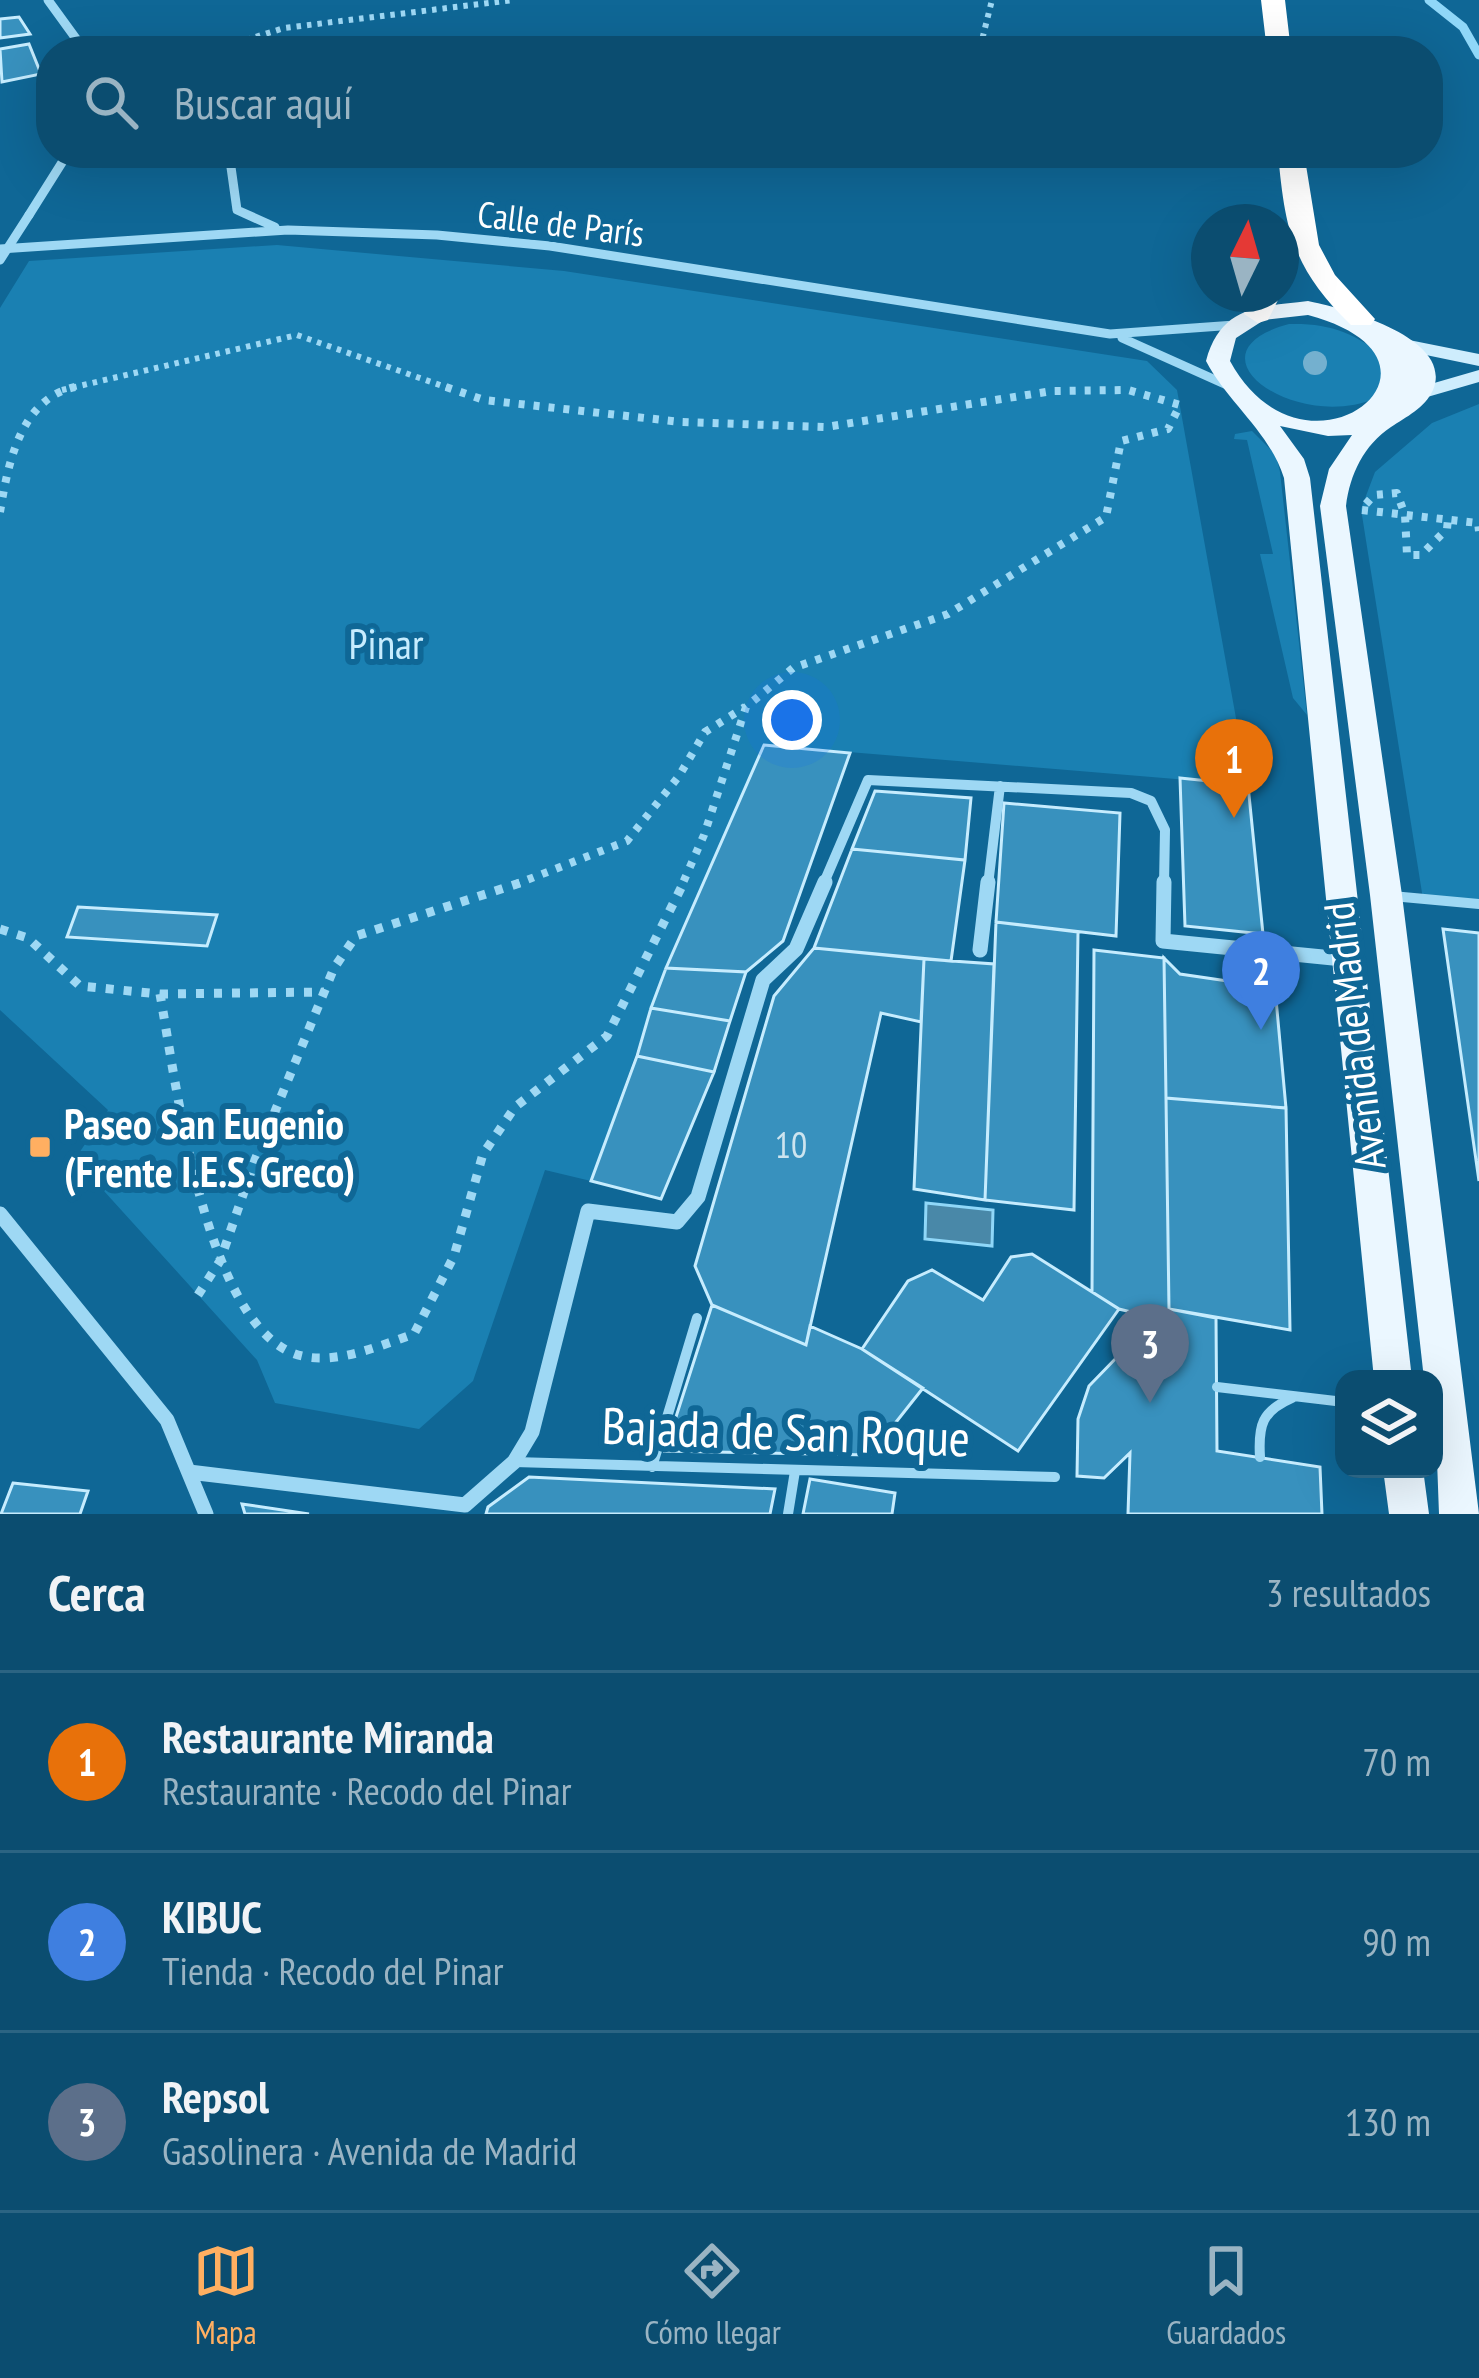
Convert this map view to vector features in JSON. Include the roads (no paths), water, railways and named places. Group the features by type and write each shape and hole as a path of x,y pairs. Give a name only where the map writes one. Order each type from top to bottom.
{"highway":[{"path":"1252,0 1256,36"},
{"path":"1273,0 1277,36"},
{"path":"1268,168 1271,204"},
{"path":"1293,168 1300,237 1317,276 1360,319"}],"main road":[{"path":"1299,308 1360,319 1404,345 1479,360"},
{"path":"1252,312 1219,348 1218,361 1242,396 1316,425 1381,421"},
{"path":"1404,345 1420,378 1417,394 1479,376"},
{"name":"Avenida de Madrid","path":"1417,394 1355,445 1334,481 1333,506 1458,1454 1459,1514"},
{"name":"Avenida de Madrid","path":"1242,396 1291,459 1297,478 1392,1370"},
{"path":"1404,1478 1409,1514"}],"street":[{"path":"47,0 75,36"},
{"path":"0,260 58,168"},
{"path":"231,168 237,210 252,220 288,230"},
{"name":"Calle de París","path":"0,249 288,230 437,235 550,246 1110,334 1151,348 1242,396"},
{"name":"Calle de París","path":"1110,334 1247,312"},
{"path":"189,1472 465,1505 514,1462 532,1432 588,1211 677,1222 698,1196 764,980 796,949 868,780 1131,793 1151,801 1165,830 1163,941 1350,960"},
{"path":"980,950 1000,786"},
{"path":"0,1214 167,1420 206,1514"}],"lane":[{"path":"1387,895 1479,904"},
{"path":"652,1467 697,1318"},
{"path":"1217,1387 1335,1401"},
{"path":"1260,1457 1258,1430 1269,1408 1297,1396"},
{"name":"Bajada de San Roque","path":"514,1462 1055,1478"},
{"path":"788,1514 795,1471"}],"waterway":[{"path":"1429,0 1463,27 1479,55"}],"place":[{"name":"Restaurante Miranda","path":"1234,818"},
{"name":"KIBUC","path":"1261,1030"},
{"name":"Paseo San Eugenio (Frente I.E.S. Greco)","path":"40,1147"},
{"name":"Repsol","path":"1150,1403"}],"park label":[{"name":"Pinar","path":"386,643"}]}
